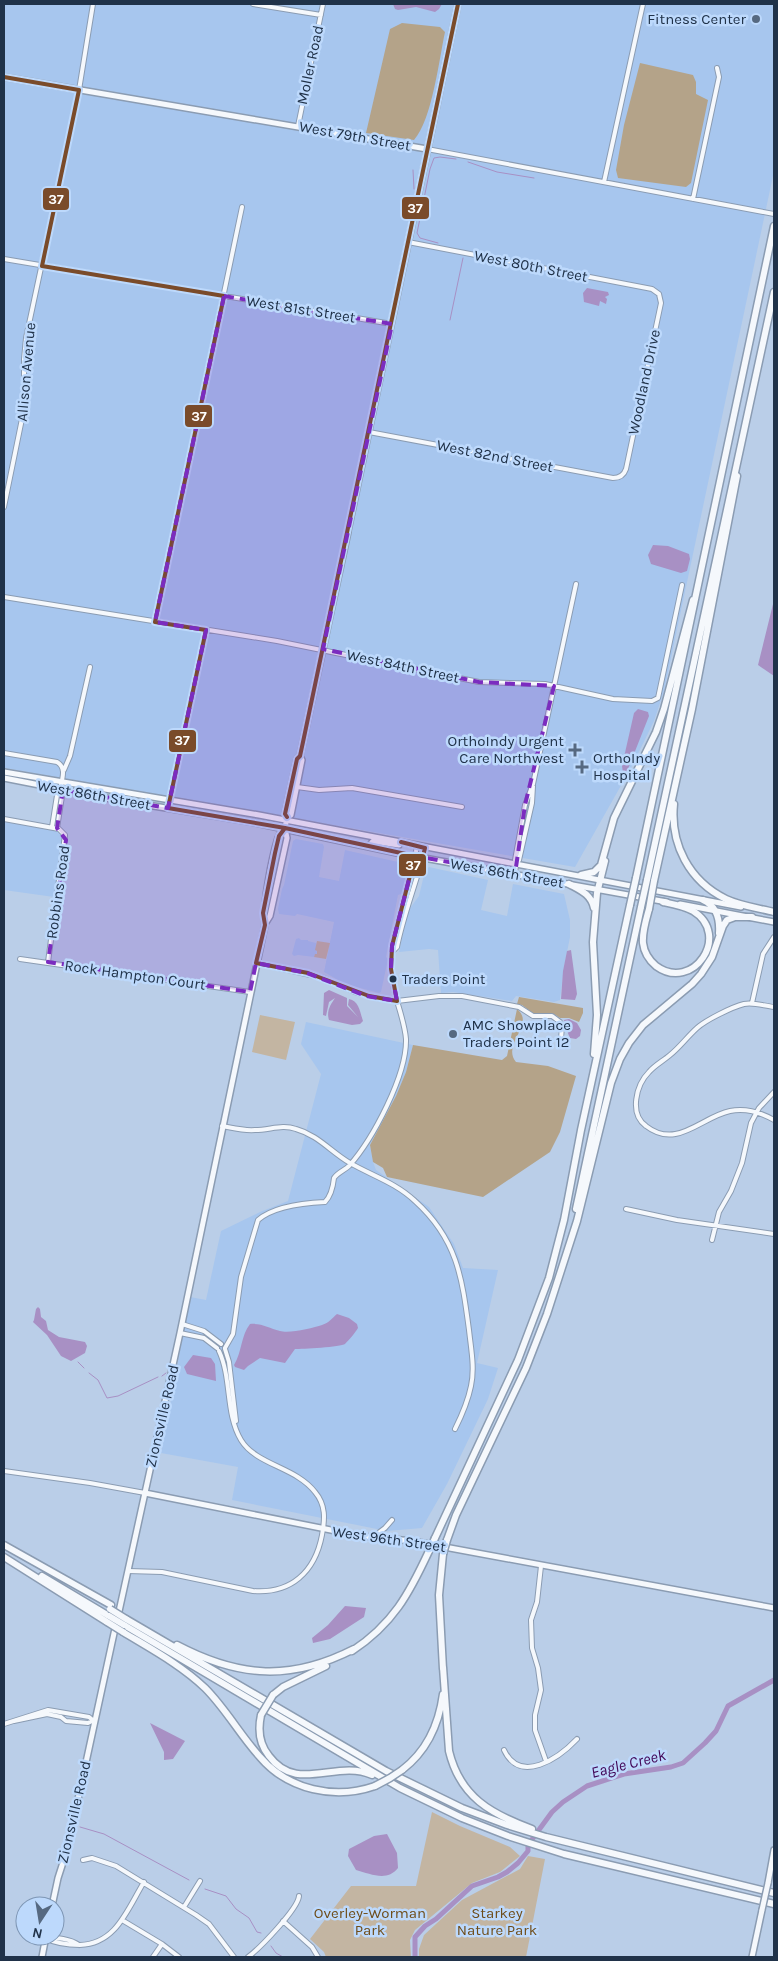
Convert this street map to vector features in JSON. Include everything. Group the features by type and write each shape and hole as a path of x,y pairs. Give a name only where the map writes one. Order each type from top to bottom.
{"highway":[{"path":"774,226 696,593 688,640 559,1239 538,1310 512,1373 429,1551 399,1608 378,1632 354,1650 280,1689 273,1695 261,1715 260,1733 264,1749 273,1761 284,1770 306,1775 348,1770 359,1771 400,1788 462,1818 552,1850 774,1904"},
{"path":"565,1259 774,292"},
{"path":"663,902 694,911 707,928 709,940 706,952 702,960 692,969 680,972 667,971 655,965 649,959 643,942 726,536 746,425"},
{"path":"581,875 592,873 599,868 614,818 662,718 690,606 696,593"},
{"path":"681,761 674,822 677,842 686,864 700,881 719,895 736,902 774,912"},
{"path":"581,1130 597,1026 593,954 595,912 608,840"},
{"path":"569,884 591,898 595,912"},
{"path":"703,900 714,910 719,921 717,944"},
{"path":"523,1828 497,1815 467,1790 458,1774 449,1746 439,1595 447,1540 456,1515 536,1344 577,1221 611,1083 620,1059 629,1042 643,1024 698,978 712,957 727,920 735,917 752,917"},
{"path":"4,1545 125,1623 400,1788"},
{"path":"4,1556 109,1613 400,1778 455,1805 581,1846 774,1893"},
{"path":"125,1623 207,1659 247,1671 268,1673 300,1670 330,1661 354,1650"},
{"path":"125,1623 202,1685 260,1757 281,1776 306,1787 330,1792 354,1791 375,1786 402,1770 418,1756 436,1726 442,1697 443,1667"}],"main road":[{"name":"Zionsville Road","path":"287,818 284,814 297,759 300,756 323,649 458,4"},
{"name":"West 79th Street","path":"4,77 427,149"},
{"name":"Zionsville Road","path":"54,1896 67,1850 93,1721 182,1324 256,963 265,925 270,916 287,838 285,828 287,818 291,816 302,760 300,756"},
{"name":"West 86th Street","path":"4,772 170,801 287,818 425,848 581,875 703,900 774,912"},
{"name":"West 86th Street","path":"4,778 285,828 423,858 774,922"},
{"name":"Zionsville Road","path":"265,925 263,913 272,867 279,836 285,828"},
{"path":"369,846 370,842 373,841 391,844 410,844"},
{"path":"272,867 276,870 276,886"},
{"name":"West 96th Street","path":"145,1493 323,1529 374,1537 412,1540 541,1566 774,1608"},
{"path":"752,1957 774,1850"}],"street":[{"name":"Allison Avenue","path":"4,507 23,417 25,401 25,344 81,90 94,4"},
{"path":"253,4 321,15"},
{"name":"Moller Road","path":"298,126 323,4"},
{"path":"604,182 643,4"},
{"path":"693,199 719,77 716,68"},
{"name":"West 79th Street","path":"427,149 774,214"},
{"path":"155,622 242,207"},
{"name":"West 80th Street","path":"408,242 653,289"},
{"name":"West 81st Street","path":"4,259 392,324"},
{"name":"Woodland Drive","path":"621,476 625,471 661,303 660,295 653,289"},
{"name":"West 82nd Street","path":"369,432 613,478 621,476"},
{"path":"515,874 532,803 533,784 576,584"},
{"name":"West 84th Street","path":"4,598 323,649 400,667 479,682 501,684 532,683 613,699 652,702 656,700 682,584"},
{"path":"168,808 206,630"},
{"name":"Robbins Road","path":"48,962 66,839 62,831 55,828 60,789 64,770 70,756 90,667"},
{"path":"4,753 57,762 61,764 64,770"},
{"path":"297,787 317,790 352,788 462,807"},
{"path":"4,819 55,828"},
{"path":"218,1350 228,1342 233,1334 242,1277 258,1220 292,1206 325,1202 328,1199 334,1178 351,1163 382,1118 400,1071 406,1041 391,969 397,923 408,890 417,846"},
{"path":"393,951 398,947 407,904 415,885 425,848"},
{"path":"752,1003 763,954 774,937"},
{"name":"Rock Hampton Court","path":"20,959 250,992"},
{"path":"256,963 324,978 366,996 397,1001 451,995 519,1007 533,1016 546,1016 556,1019 562,1026 561,1039"},
{"path":"774,1008 752,1003 738,1006 697,1028 671,1055 647,1073 642,1082 636,1103 637,1112 642,1123 649,1129 668,1135 682,1134 718,1115 742,1110 757,1112 774,1120"},
{"path":"712,1240 719,1211 731,1191 742,1163 748,1131 757,1112 774,1092"},
{"path":"222,1126 256,1130 272,1127 291,1127 317,1138 351,1163 383,1178 415,1200 444,1235 457,1261 474,1369 468,1401 455,1429"},
{"path":"626,1209 716,1226 774,1234"},
{"path":"182,1324 204,1330 223,1346 229,1362 236,1425"},
{"path":"128,1571 162,1572 253,1591 276,1590 298,1579 311,1566 319,1550 324,1510 319,1496 310,1485 296,1474 250,1451 241,1440 231,1414 224,1364 218,1350 204,1338 180,1333"},
{"path":"218,1350 222,1352 223,1346"},
{"name":"West 96th Street","path":"4,1471 145,1493"},
{"path":"382,1537 392,1520"},
{"path":"374,1537 386,1528"},
{"path":"541,1566 537,1602 531,1620 532,1648 538,1668 541,1690 535,1730 546,1761"},
{"path":"4,1724 9,1722 48,1710 89,1717 93,1721 76,1723 47,1714 9,1722"},
{"path":"504,1750 508,1759 520,1767 536,1766 569,1748 577,1739"},
{"path":"83,1860 92,1858 108,1862 184,1907 209,1924 234,1957"},
{"path":"184,1907 200,1881"},
{"path":"65,1944 74,1946 90,1945 103,1940 111,1934 122,1920 144,1882"},
{"path":"248,1957 283,1921 297,1904 299,1896"},
{"path":"122,1920 180,1957"},
{"path":"283,1921 312,1948 318,1957"},
{"path":"153,1957 162,1944"}],"highlighted area":[{"path":"224,296 392,324 323,649 479,682 554,686 525,805 515,874 415,856 392,946 391,969 397,1001 366,996 307,973 256,963 250,992 48,962 66,840 57,828 63,790 168,808 206,630 155,622"}],"shaded area":[{"path":"4,4 774,4 774,171 664,691 654,721 632,766 575,867 4,768"},
{"path":"393,4 442,4 435,12 416,7 398,10 395,9"},
{"path":"402,23 440,27 445,32 426,119 414,140 366,133 390,29"},
{"path":"640,63 693,75 696,82 696,94 708,100 691,183 686,187 618,178 616,170 624,125"},
{"path":"587,288 608,292 609,295 605,297 607,299 606,304 600,301 599,306 584,302 583,293"},
{"path":"653,545 668,546 689,554 690,559 687,571 681,573 651,564 648,555"},
{"path":"774,600 774,676 758,665"},
{"path":"638,709 648,712 649,716 626,774 623,773 622,766 634,713"},
{"path":"4,822 58,830 63,836 64,843 54,897 4,890"},
{"path":"296,839 323,844 319,877 339,881 345,850 407,864 410,867 404,893 398,895 381,992 345,984 324,972 334,922 297,914 295,916 279,914 278,909 282,889 293,841"},
{"path":"429,867 488,880 481,910 507,916 513,884 564,894 570,920 570,937 560,1000 554,1002 516,996 512,1001 453,992 441,993 438,950 399,952 408,911 419,896 425,871"},
{"path":"299,938 316,943 317,955 314,957 294,956 292,954 296,939"},
{"path":"571,950 577,994 575,1000 561,999 567,951"},
{"path":"329,990 347,998 347,1006 358,1017 348,1005 349,999 355,1002 359,1007 363,1021 360,1024 352,1025 329,1020 329,1011 335,998 329,1002 326,1016 323,1015 324,993"},
{"path":"519,997 583,1008 583,1013 579,1022 569,1018 560,1018 554,1014 534,1014 522,1005 517,1004"},
{"path":"517,1009 522,1015 523,1021 512,1048 516,1062 548,1066 576,1076 560,1132 550,1152 483,1197 387,1177 383,1168 373,1162 370,1145 396,1096 406,1072 413,1045 502,1060 507,1056"},
{"path":"569,1019 577,1023 581,1030 580,1036 576,1039 570,1038 568,1034 564,1020"},
{"path":"306,1022 413,1045 406,1072 396,1096 370,1145 376,1170 429,1207 454,1244 463,1268 498,1270 477,1363 498,1368 488,1399 447,1484 422,1528 387,1531 232,1500 238,1467 161,1453 190,1297 206,1300 221,1231 288,1201 321,1074 301,1044"},
{"path":"38,1307 41,1317 46,1321 48,1330 59,1337 85,1342 87,1346 85,1353 71,1361 61,1356 47,1335 33,1322"},
{"path":"337,1314 349,1318 357,1324 358,1328 345,1344 295,1349 285,1363 260,1358 244,1370 235,1367 234,1365 245,1333 250,1324 262,1325 284,1332 295,1331 313,1328 329,1322"},
{"path":"193,1355 211,1358 215,1364 216,1381 187,1374 184,1367"},
{"path":"345,1606 366,1608 364,1617 330,1639 313,1643 312,1638 328,1625"},
{"path":"150,1723 185,1741 173,1759 164,1760 164,1752"},
{"path":"387,1834 397,1853 398,1868 389,1875 384,1876 356,1870 348,1856 349,1849 374,1836"}],"green space":[{"path":"317,941 330,943 326,959 314,957 317,954 315,950"},
{"path":"260,1015 295,1022 286,1060 252,1052"},
{"name":"Overley-Worman Park","path":"432,1812 510,1847 520,1856 500,1872 472,1883 415,1930 410,1940 411,1957 326,1957 324,1952 310,1939 351,1886 416,1886"},
{"name":"Starkey Nature Park","path":"528,1856 545,1859 526,1957 419,1957 419,1949 424,1935 462,1900 520,1869"}],"waterway":[{"path":"438,243 420,238 417,233 430,169 434,158 456,159"},
{"path":"468,162 497,172 534,178"},
{"path":"413,170 414,189"},
{"path":"450,320 463,258"},
{"path":"78,1362 84,1368"},
{"path":"89,1373 98,1380 107,1398 118,1396 158,1377"},
{"path":"162,1376 166,1373"},
{"name":"Eagle Creek","path":"415,1957 415,1937 425,1926 436,1919 472,1886 498,1877 518,1863 528,1851 528,1846 552,1812 563,1802 587,1786 624,1774 671,1767 683,1763 716,1731 728,1706 774,1680"},
{"path":"80,1827 104,1834 189,1880"},
{"path":"205,1889 226,1896 236,1909 249,1918 257,1932 261,1933"},
{"path":"271,1946 276,1953 283,1957"}],"transit line":[{"name":"37","path":"287,817 285,814 297,759 300,756 303,742 458,4"},
{"name":"37","path":"4,77 79,90 42,266 224,296 155,622 206,630 168,808 285,828"},
{"name":"37","path":"285,828 415,856 392,946 391,969 397,1001 369,996 308,973 256,963 265,925 263,913 275,853 279,836 285,828"},
{"name":"37","path":"401,842 425,848 419,872"}],"place":[{"name":"Fitness Center","path":"756,19"},
{"name":"OrthoIndy Urgent Care Northwest","path":"575,750"},
{"name":"OrthoIndy Hospital","path":"582,767"},
{"name":"Traders Point","path":"393,979"},
{"name":"AMC Showplace Traders Point 12","path":"453,1034"}]}
